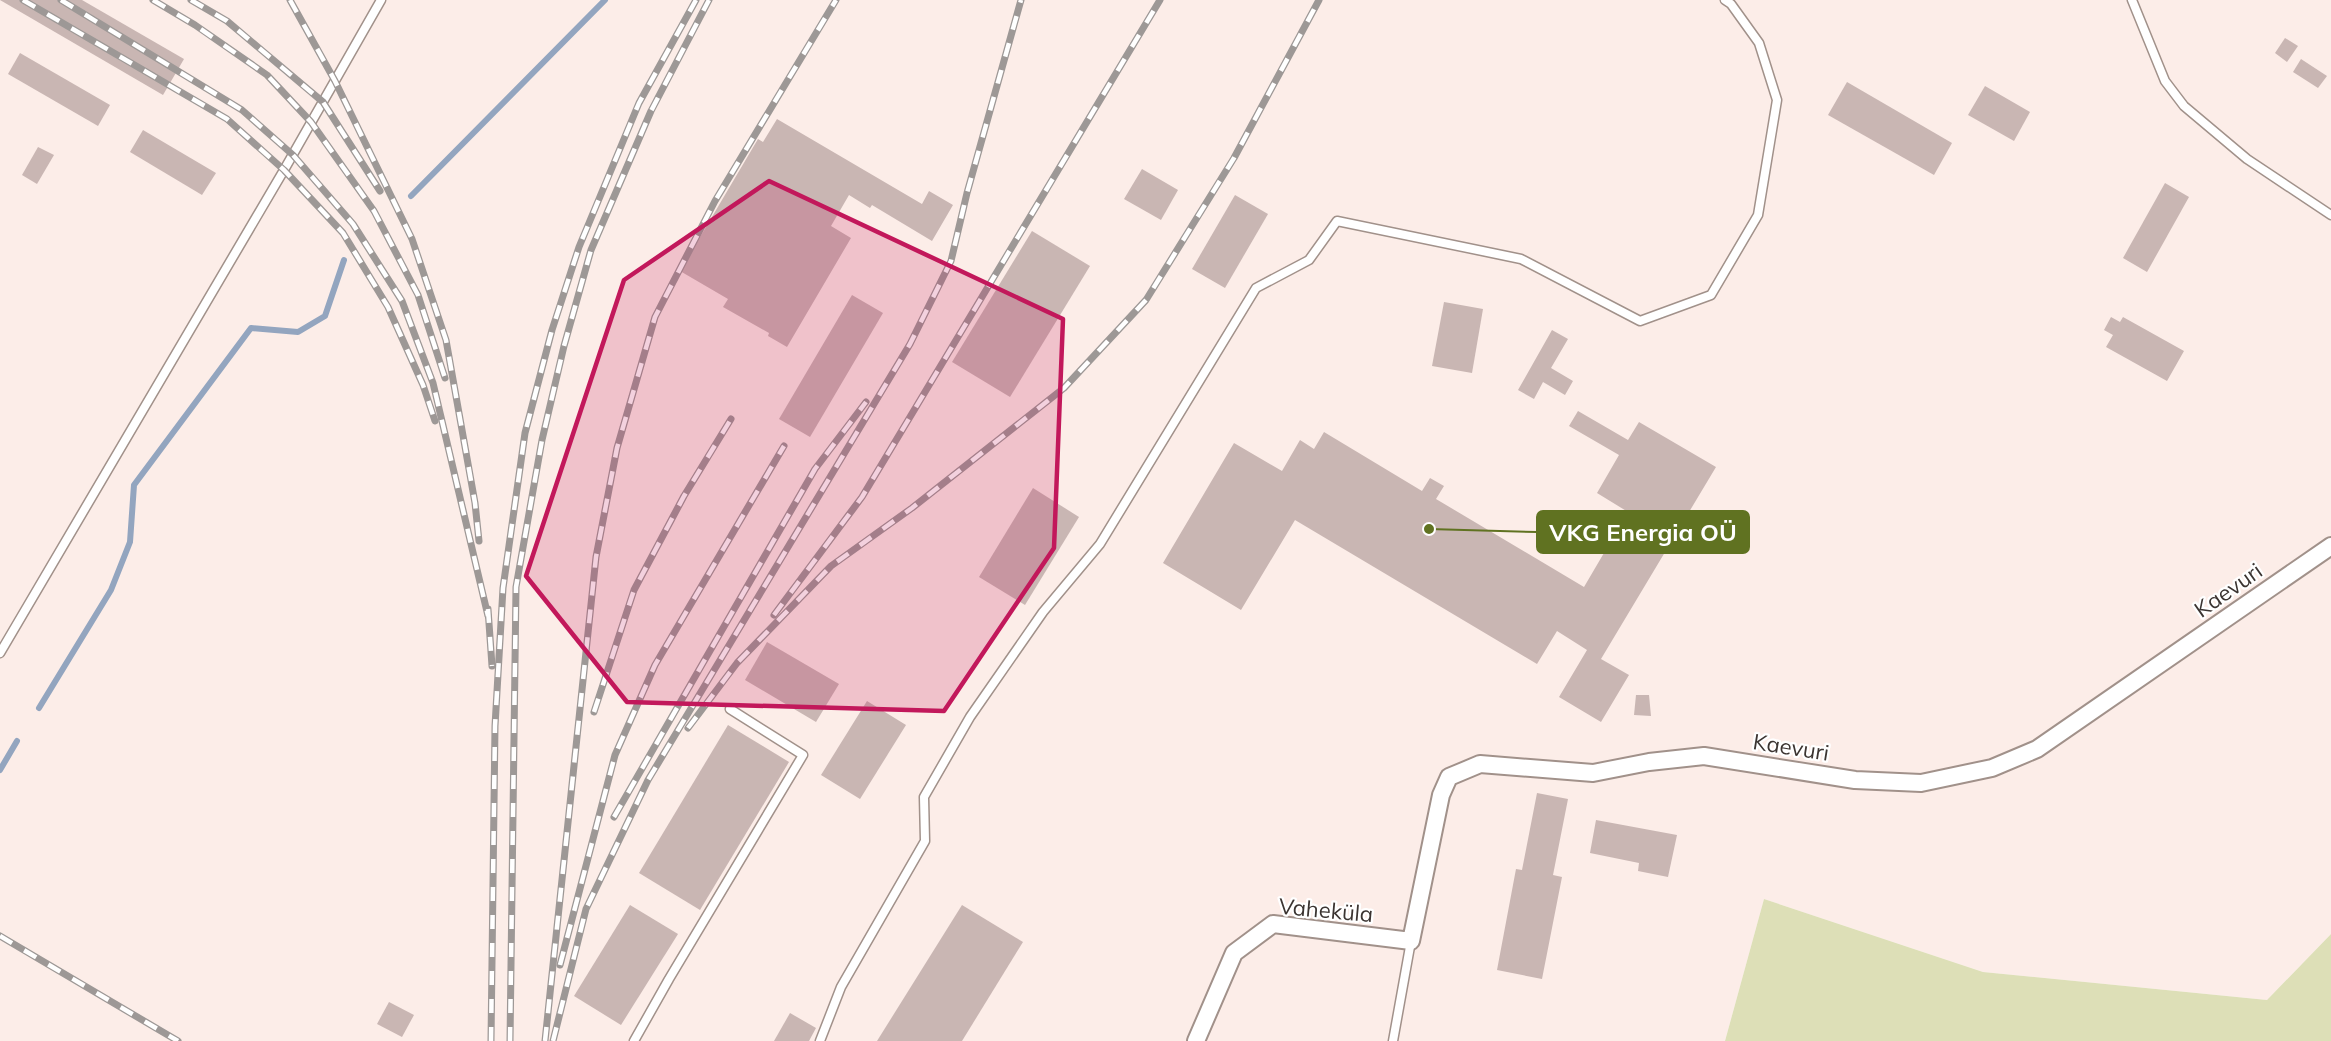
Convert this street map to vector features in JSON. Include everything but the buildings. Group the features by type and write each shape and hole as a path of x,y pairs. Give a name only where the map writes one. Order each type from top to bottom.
{"street":[{"name":"Kaevuri","path":"1411,941 1441,795 1449,777 1480,764 1593,773 1649,762 1704,756 1855,780 1910,783 1921,783 1992,768 2037,749 2056,737 2331,546"},
{"name":"Vaheküla","path":"1196,1041 1234,953 1273,924 1411,941"}],"lane":[{"path":"0,653 284,170 381,0"},
{"path":"820,1041 841,987 925,841 924,797 970,717 1042,612 1100,544 1256,288 1310,261 1336,221 1521,259 1640,321 1711,295 1758,215 1777,100 1759,43 1731,4 1725,0"},
{"path":"2132,0 2165,81 2184,106 2247,159 2331,215"},
{"path":"634,1041 803,755 730,709"},
{"name":"Kaevuri","path":"1393,1041 1411,941"}],"highlighted area":[{"path":"769,181 1063,319 1054,548 944,711 627,702 526,576 624,280"}],"shaded area":[{"path":"0,0 2331,0 2331,934 2267,1000 1983,972 1764,899 1725,1041 0,1041"}],"green space":[{"path":"1764,899 1983,972 2267,1000 2331,934 2331,1041 1725,1041"}],"waterway":[{"path":"411,196 605,0"},
{"path":"39,708 111,590 130,542 134,485 251,328 298,332 325,316 344,260"},
{"path":"0,770 17,741"}],"railway":[{"path":"23,0 227,119 284,170 343,233 388,307 423,385 435,421"},
{"path":"61,0 242,110 293,155 353,224 402,301 433,383 488,616"},
{"path":"153,0 195,25 267,75 311,122 374,211 418,295 445,378"},
{"path":"191,0 227,21 323,102 380,191"},
{"path":"290,0 335,81 412,239 446,340 475,503 479,541"},
{"path":"491,1041 495,726 503,588 525,433 552,330 579,247 639,103 696,0"},
{"path":"510,1041 516,587 542,440 564,346 591,250 651,111 709,0"},
{"path":"545,1041 596,557 617,448 655,317 715,201 836,0"},
{"path":"553,1041 586,909 648,780 910,344 951,261 967,193 1021,0"},
{"path":"774,615 862,497 1160,0"},
{"path":"688,728 737,663 831,566 912,508 1064,388 1146,300 1234,158 1319,0"},
{"path":"614,817 815,469 866,402"},
{"path":"594,712 634,590 684,496 731,419"},
{"path":"560,965 615,755 655,665 784,446"},
{"path":"488,609 492,666"},
{"path":"0,936 178,1041"}],"place":[{"name":"VKG Energia OÜ","path":"1429,529"}]}
